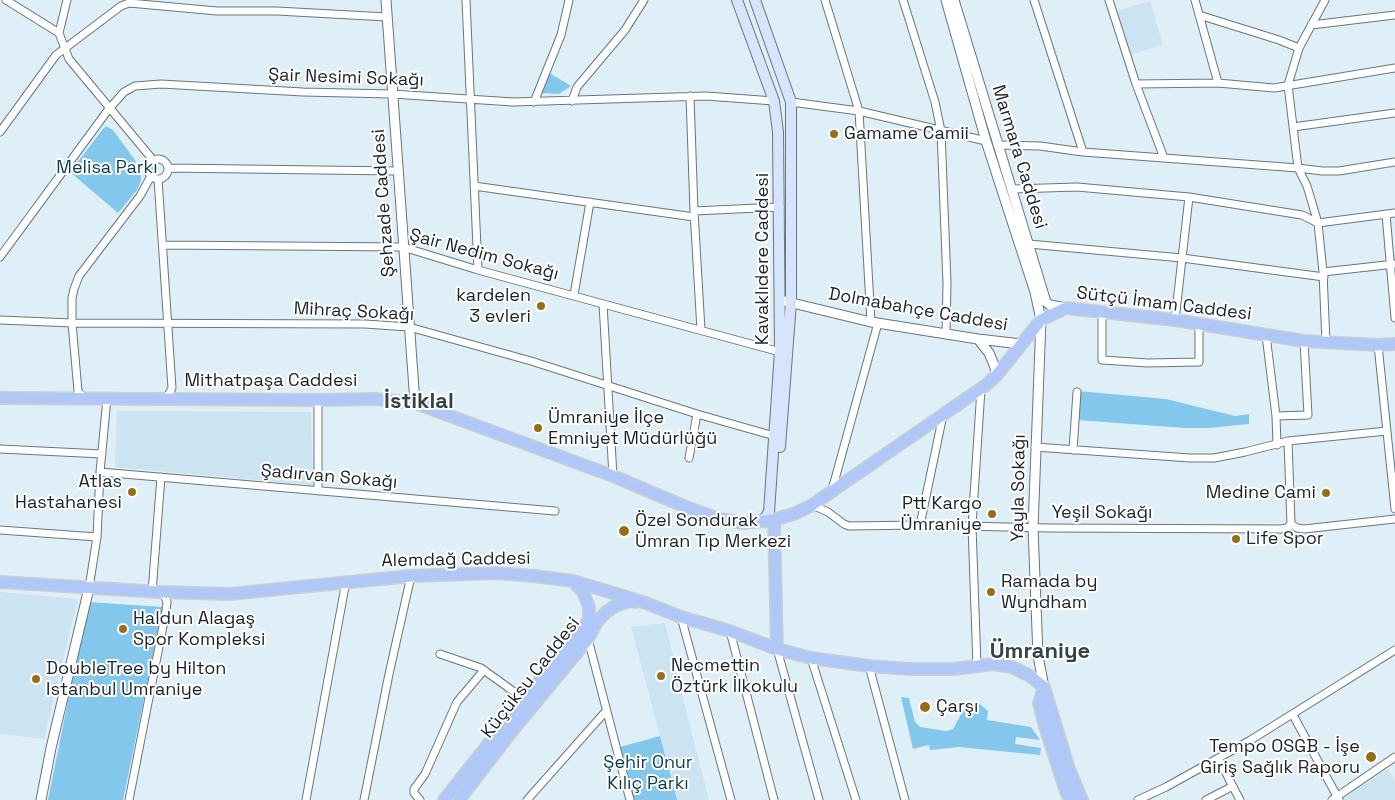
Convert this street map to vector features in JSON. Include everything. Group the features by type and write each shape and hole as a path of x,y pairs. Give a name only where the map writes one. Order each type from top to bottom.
{"main road":[{"name":"Kavaklıdere Caddesi","path":"737,0 774,101 778,132 780,300 784,353"},
{"name":"Kavaklıdere Caddesi","path":"754,0 791,102 792,302 784,353 774,520"},
{"path":"774,101 791,102"},
{"name":"Sütçü İmam Caddesi","path":"761,522 796,513 812,505 943,415 996,376 1041,320 1066,308 1175,320 1304,341 1378,345 1395,344"},
{"name":"Mithatpaşa Caddesi","path":"0,398 374,399 415,403 613,476 686,507 720,519 743,523 761,522"},
{"name":"Kavaklıdere Caddesi","path":"761,522 769,512 778,437"},
{"path":"774,520 777,649"},
{"name":"Alemdağ Caddesi","path":"0,582 156,592 229,594 346,581 411,576 497,573 572,581 646,603 681,617 777,649 811,658 869,666 954,669 993,664 1012,667 1030,676 1044,687"},
{"name":"Küçüksu Caddesi","path":"456,798 524,698 583,629 589,619 589,607 584,592 572,581"},
{"name":"Küçüksu Caddesi","path":"456,798 588,639 596,623 606,612 617,605 630,601 646,603"},
{"path":"1044,687 1039,703 1066,792 1071,800"},
{"path":"1044,687 1069,770 1082,800"}],"street":[{"path":"6,0 59,34 69,59 109,109 153,160 162,160 168,168 166,174 155,178 140,196 79,276 72,298 72,322 78,391 83,398"},
{"path":"59,34 67,0"},
{"name":"Şehzade Caddesi","path":"386,0 415,403"},
{"path":"466,0 478,270"},
{"path":"534,102 561,35 569,0"},
{"path":"572,101 577,87 625,30 644,0"},
{"path":"824,0 859,111 874,322 832,491"},
{"path":"902,0 935,102 941,131 947,282 946,334"},
{"name":"Marmara Caddesi","path":"946,0 986,141 1035,292 1041,320"},
{"name":"Marmara Caddesi","path":"954,0 1046,302 1050,305 1066,308"},
{"path":"1034,0 1084,152"},
{"path":"1110,0 1136,84 1164,158"},
{"path":"1195,0 1218,83"},
{"path":"1325,0 1298,48 1288,85 1298,168 1307,186 1318,223 1323,274 1326,342"},
{"path":"0,132 56,55 121,6 129,3 217,11 277,11 387,17"},
{"path":"1199,15 1279,40 1298,48"},
{"path":"1311,25 1395,15"},
{"path":"1136,84 1218,83 1274,88 1395,68"},
{"name":"Şair Nesimi Sokağı","path":"0,257 109,109 124,92 135,86 171,84 303,92 392,94 513,102 690,96 774,101"},
{"path":"690,96 694,214 701,330"},
{"path":"791,102 859,111 997,145 1040,146 1084,152 1322,171 1338,171 1395,162"},
{"path":"1293,127 1395,113"},
{"path":"153,160 148,166 148,170 155,178 164,245 172,388 166,399"},
{"path":"168,168 397,171"},
{"path":"474,186 694,214 780,207"},
{"path":"1013,189 1077,187 1189,198 1302,215 1318,223 1395,213"},
{"path":"1175,320 1189,198"},
{"path":"574,295 590,202"},
{"path":"1386,214 1393,264 1395,318"},
{"path":"1029,244 1182,258 1323,274 1393,264"},
{"name":"Şair Nedim Sokağı","path":"164,245 403,247 478,270 784,353"},
{"name":"Dolmabahçe Caddesi","path":"780,300 874,322 1021,344"},
{"path":"603,304 613,476"},
{"path":"1102,311 1102,360 1148,363 1199,362 1199,324"},
{"name":"Mihraç Sokağı","path":"0,320 365,324 409,327 531,361 608,384 696,414 778,437"},
{"name":"Yayla Sokağı","path":"1041,320 1032,528 1038,656 1044,687"},
{"path":"1266,334 1276,416 1277,445"},
{"path":"978,339 989,353 995,367 996,376"},
{"path":"1276,416 1308,415 1304,341"},
{"path":"1378,345 1395,509"},
{"path":"977,666 972,526 980,389"},
{"path":"1073,450 1077,392"},
{"path":"41,800 51,748 89,588 96,537 107,398"},
{"path":"318,400 318,491"},
{"path":"689,458 696,414"},
{"path":"920,525 943,415"},
{"path":"1035,447 1214,458 1288,441 1387,431"},
{"path":"1288,441 1291,524"},
{"path":"0,449 102,454"},
{"name":"Şadırvan Sokağı","path":"100,472 555,511"},
{"path":"129,800 167,602 164,595 156,592 161,477"},
{"name":"Yeşil Sokağı","path":"812,505 828,512 849,526 920,525 1281,530 1291,524 1297,528 1304,529 1395,519"},
{"path":"0,530 96,537"},
{"path":"364,800 388,674 411,576"},
{"path":"306,800 346,581"},
{"path":"681,617 731,800"},
{"path":"730,632 774,800"},
{"path":"588,639 630,800"},
{"path":"777,649 818,800"},
{"path":"1138,800 1218,758 1293,714 1395,650"},
{"path":"440,654 484,670 524,698"},
{"path":"811,658 856,800"},
{"path":"869,666 905,800"},
{"path":"420,800 414,793 414,789 425,774 457,702 484,670"},
{"path":"527,800 606,711"},
{"path":"1293,714 1336,799 1395,757"},
{"path":"1218,758 1240,800"},
{"path":"1206,800 1233,786"}],"shaded area":[{"path":"1150,1 1163,45 1129,55 1116,11"},
{"path":"117,411 311,412 313,485 115,467"},
{"path":"0,592 78,599 44,739 0,734"},
{"name":"Necmettin Öztürk İlkokulu","path":"665,623 709,800 677,800 631,627"},
{"path":"1388,769 1395,781 1395,800 1341,800"}],"green space":[{"path":"548,72 571,86 559,94 539,93"},
{"name":"Melisa Parkı","path":"106,126 113,130 135,160 141,176 137,190 118,213 70,172"},
{"path":"1078,391 1166,399 1235,416 1249,414 1249,424 1185,428 1077,420"},
{"path":"88,602 163,607 123,800 48,800"},
{"path":"901,697 909,698 915,722 920,727 946,731 953,729 964,709 974,703 980,704 988,711 987,720 1031,727 1040,740 1016,737 1015,744 1041,748 1040,755 959,747 930,750 929,745 913,749"},
{"name":"Şehir Onur Kılıç Parkı","path":"660,736 677,800 634,800 620,747"}],"place":[{"name":"Gamame Camii","path":"834,134"},
{"name":"kardelen 3 evleri","path":"541,306"},
{"name":"Ümraniye İlçe Emniyet Müdürlüğü","path":"538,428"},
{"name":"Atlas Hastahanesi","path":"132,492"},
{"name":"Medine Cami","path":"1326,493"},
{"name":"Ptt Kargo Ümraniye","path":"992,514"},
{"name":"Özel Sondurak Ümran Tıp Merkezi","path":"624,531"},
{"name":"Life Spor","path":"1236,539"},
{"name":"Ramada by Wyndham","path":"991,592"},
{"name":"Haldun Alagaş Spor Kompleksi","path":"123,629"},
{"name":"Necmettin Öztürk İlkokulu","path":"661,676"},
{"name":"DoubleTree by Hilton Istanbul Umraniye","path":"36,679"},
{"name":"Çarşı","path":"925,707"},
{"name":"Tempo OSGB - İşe Giriş Sağlık Raporu","path":"1371,757"}],"district":[{"name":"İstiklal","path":"419,402"},
{"name":"Ümraniye","path":"1040,652"}]}
